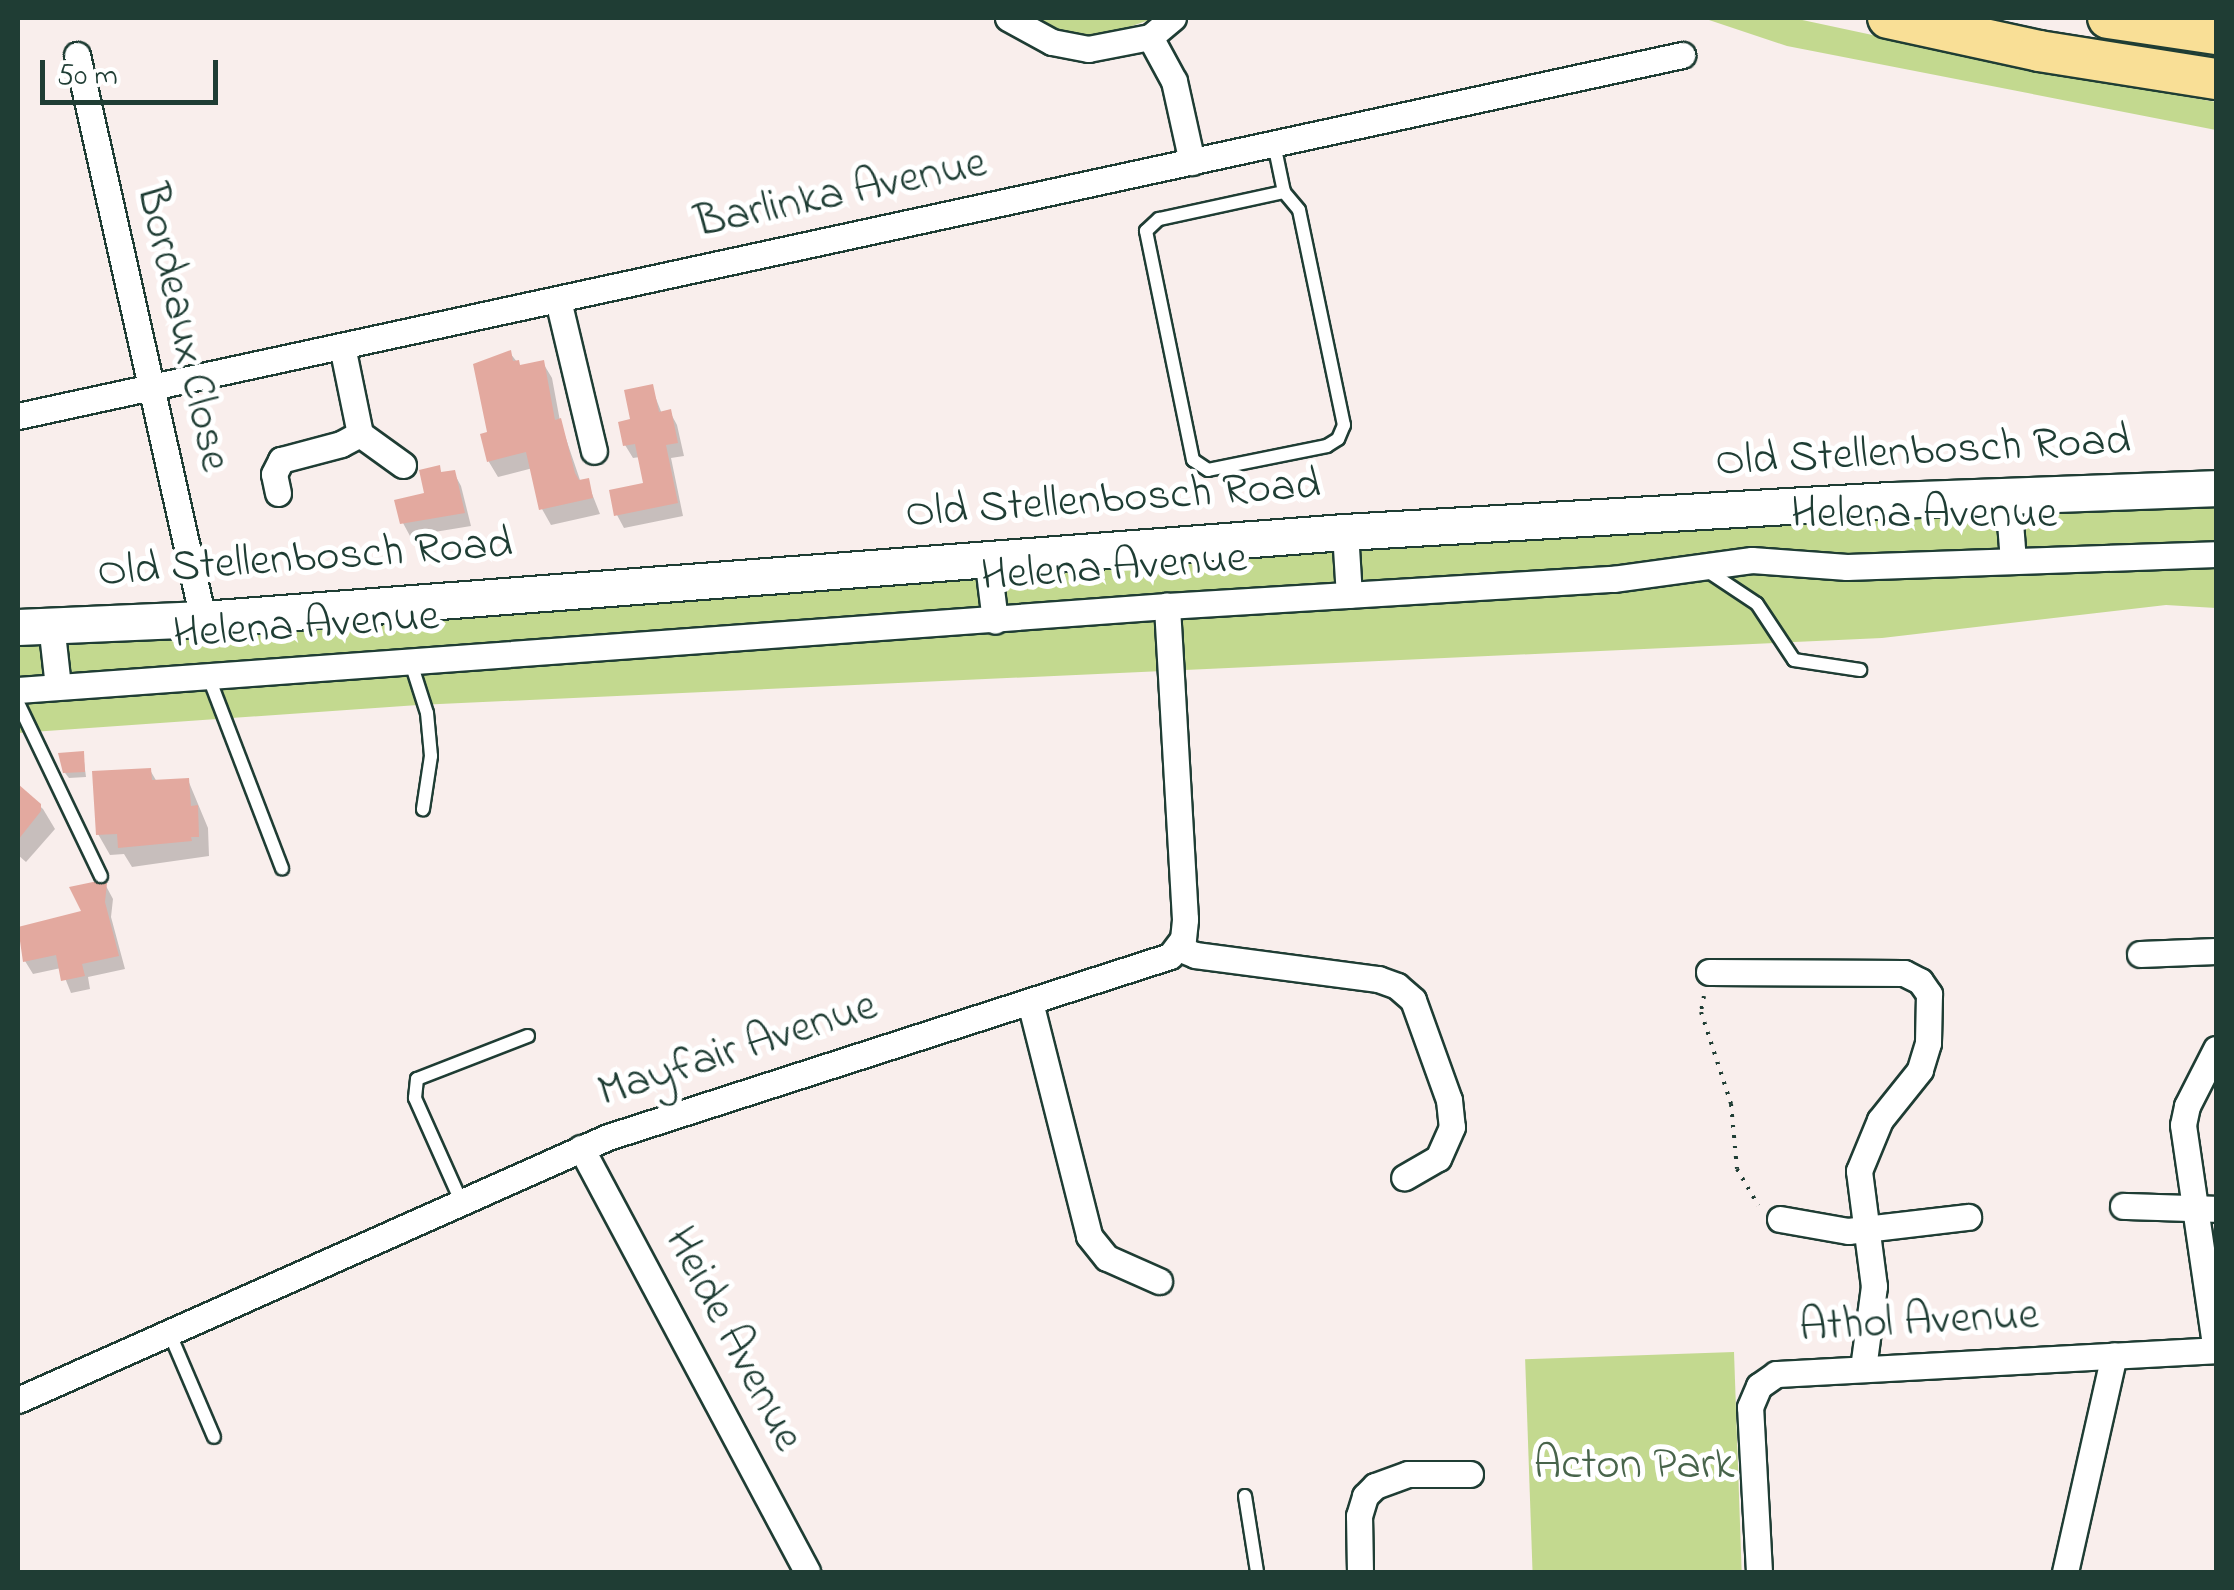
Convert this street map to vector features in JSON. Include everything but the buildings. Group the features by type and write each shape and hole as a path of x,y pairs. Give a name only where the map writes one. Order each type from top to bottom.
{"main road":[{"path":"1888,18 2039,51 2216,79"},
{"path":"2108,18 2216,34"}],"street":[{"path":"1008,18 1035,34 1069,46 1106,48 1150,38 1173,18"},
{"path":"1150,38 1174,81 1192,162"},
{"name":"Bordeaux Close","path":"77,56 203,619"},
{"name":"Barlinka Avenue","path":"18,416 1682,56"},
{"path":"558,300 594,451"},
{"path":"342,346 360,434 403,465"},
{"path":"278,492 274,474 281,460 340,444 360,434"},
{"name":"Old Stellenbosch Road","path":"34,626 203,619 987,556 1345,532 2216,488"},
{"path":"2008,496 2012,560"},
{"path":"1345,532 1349,595"},
{"name":"Helena Avenue","path":"18,690 1166,606 1614,580 1752,560 1848,568 2216,554"},
{"path":"987,556 995,621"},
{"path":"1166,606 1185,919 1178,948 1195,955 1378,979 1405,992 1424,1020 1452,1113 1448,1140 1438,1158 1404,1178"},
{"path":"34,626 58,686"},
{"name":"Mayfair Avenue","path":"18,1400 581,1148 1161,962 1178,948"},
{"path":"2140,954 2216,951"},
{"path":"1710,972 1904,973 1925,987 1931,1010 1925,1057 1912,1082 1880,1120 1862,1156 1858,1186 1874,1286 1863,1368"},
{"path":"1030,1002 1089,1236 1107,1258 1160,1281"},
{"path":"2216,1049 2184,1116 2206,1209 2216,1350"},
{"name":"Heide Avenue","path":"581,1148 808,1572"},
{"path":"2123,1206 2206,1209"},
{"path":"1780,1218 1834,1230 1968,1217"},
{"name":"Athol Avenue","path":"1759,1572 1752,1396 1776,1374 2216,1350"},
{"path":"2066,1572 2114,1355"},
{"path":"1360,1572 1359,1516 1365,1496 1375,1486 1408,1474 1470,1474"}],"lane":[{"path":"1274,144 1284,192 1299,210 1344,426 1338,439 1326,446 1208,470 1193,460 1146,231 1160,219 1284,192"},
{"path":"1704,568 1756,604 1794,660 1860,670"},
{"path":"412,663 428,713 432,756 423,809"},
{"path":"210,678 282,868"},
{"path":"18,703 101,876"},
{"path":"462,1202 416,1098 417,1080 528,1036"},
{"path":"169,1332 214,1437"},
{"path":"1245,1496 1257,1572"}],"path":[{"path":"1710,972 1700,1012 1731,1104 1737,1169 1756,1204 1780,1218"}],"green space":[{"path":"1030,18 1155,18 1103,36 1073,34"},
{"path":"1703,18 1793,18 2022,67 2216,102 2216,130 1787,46"},
{"path":"2216,501 2216,608 2166,605 1882,638 418,705 18,733 18,642 1379,544"},
{"name":"Acton Park","path":"1734,1352 1742,1572 1533,1572 1525,1359"}]}
